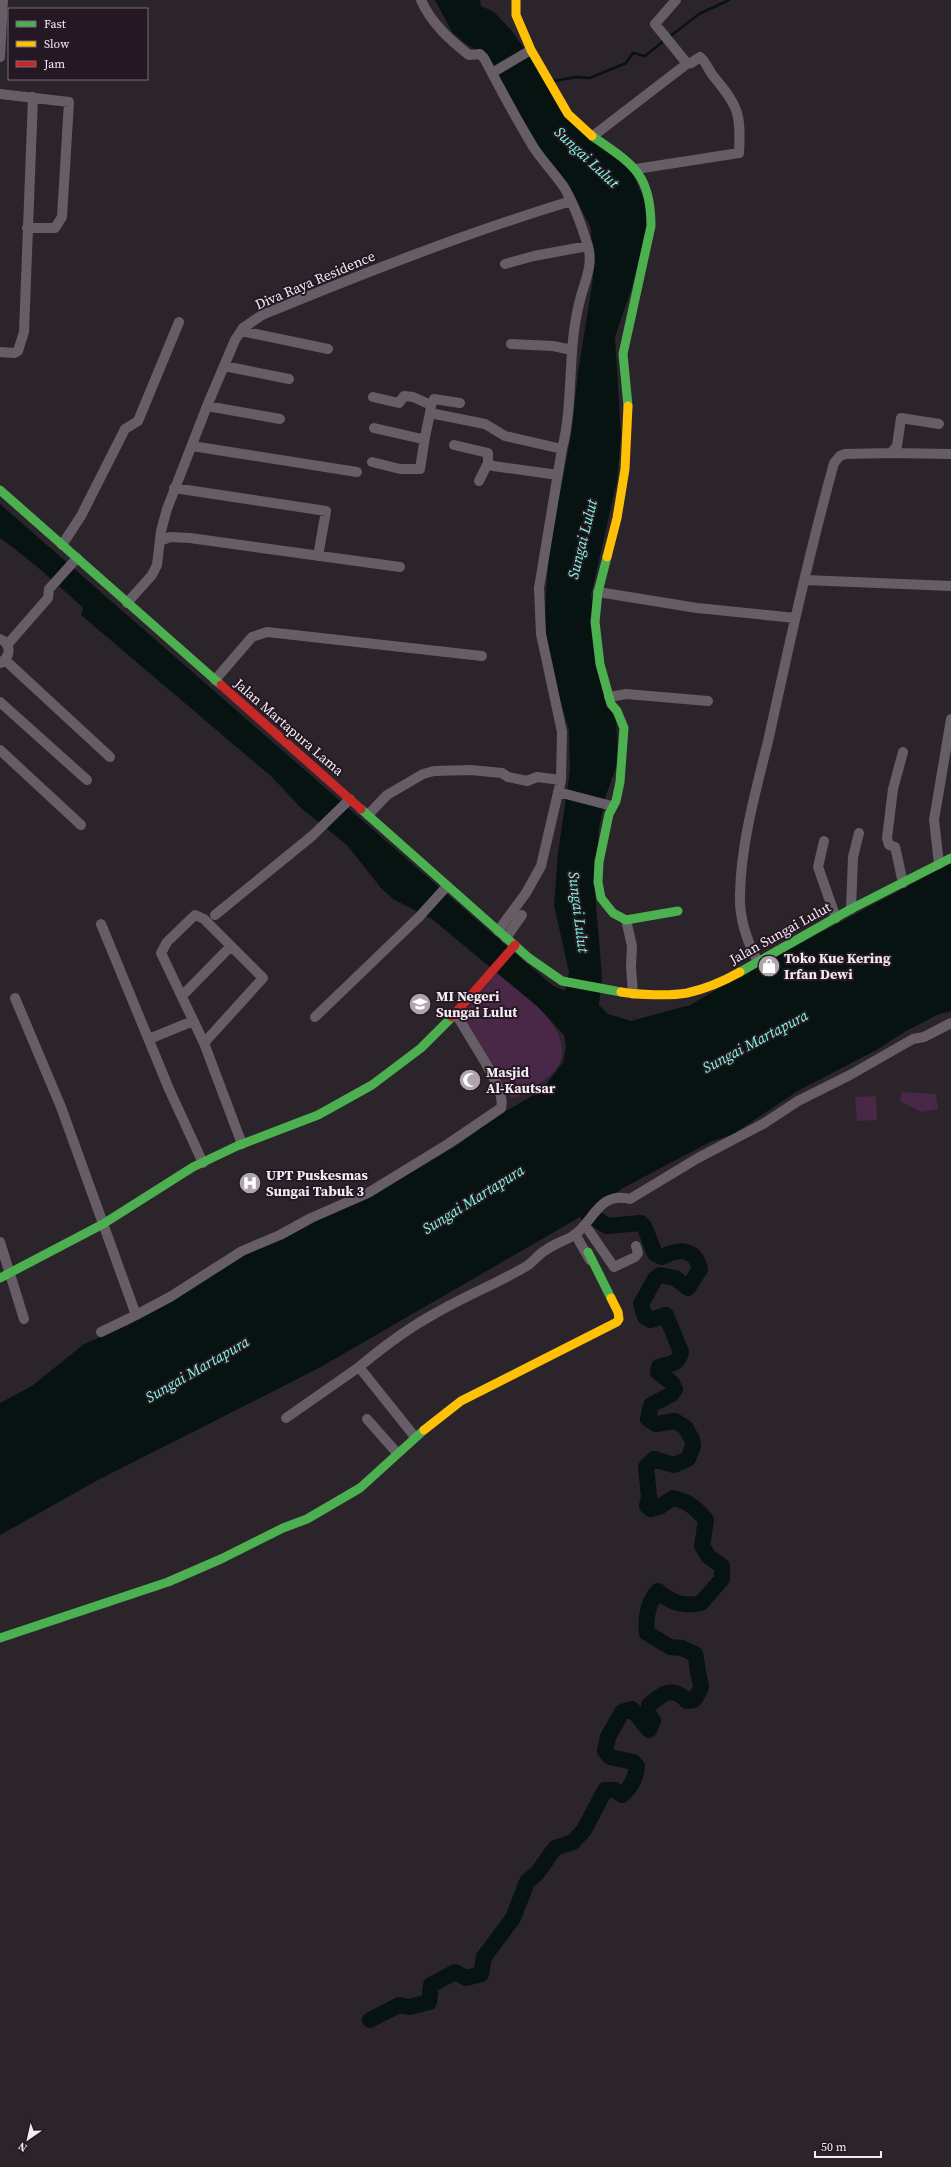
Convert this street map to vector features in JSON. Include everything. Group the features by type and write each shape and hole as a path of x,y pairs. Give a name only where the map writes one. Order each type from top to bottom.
{"street":[{"path":"0,57 5,28 3,0"},
{"path":"421,0 432,20 451,41 469,55 480,54 492,73 531,144 565,189 588,246 590,268 578,305 572,350 566,430 554,503 540,571 539,618 541,634 562,732 561,793 541,866 526,893 498,931"},
{"path":"516,0 518,22 530,51 568,114 576,124 623,156 636,169 650,199 651,226 626,333 623,354 628,405 625,469 617,518 598,592 595,622 600,664 609,697 611,704 617,711 624,728 620,782 616,801 610,805 599,862 599,889 601,898 607,907 626,920 678,911"},
{"path":"676,0 655,24 686,64"},
{"path":"492,73 530,51"},
{"path":"593,136 677,74 686,64 691,63 700,56 706,63 712,75 723,87 736,108 741,124 739,153 636,169"},
{"path":"0,94 69,102 62,217 55,228 27,228"},
{"path":"0,352 14,353 21,346 24,332 33,97"},
{"name":"Diva Raya Residence","path":"127,602 152,575 157,565 161,531 174,488 224,366 241,331 262,315 310,295 499,223 571,201"},
{"path":"505,264 534,256 588,246"},
{"path":"62,545 81,516 125,429 138,421 179,322"},
{"path":"241,331 328,349"},
{"path":"511,344 553,346 572,350"},
{"path":"224,366 289,379"},
{"path":"373,398 399,403 404,396 413,397 431,409 485,424 505,436 562,449"},
{"path":"372,462 400,469 420,469 425,437 434,399 460,403"},
{"path":"207,406 280,419"},
{"path":"891,453 897,446 902,418 939,424"},
{"path":"374,428 422,439 425,437"},
{"path":"454,445 488,453 488,465 476,479"},
{"path":"192,446 357,472"},
{"path":"757,960 744,932 740,895 741,878 750,824 795,618 836,459 845,454 951,454"},
{"path":"488,465 558,475"},
{"path":"174,488 326,510 318,556"},
{"name":"Jalan Martapura Lama","path":"0,490 62,545 74,561 127,602 348,800 368,815 446,887 506,938 514,947 562,982"},
{"path":"160,541 170,537 190,538 400,567"},
{"path":"74,561 3,641 9,654 2,662 110,757"},
{"path":"805,580 951,586"},
{"path":"598,592 697,608 795,618"},
{"path":"215,680 252,637 267,632 482,656"},
{"path":"609,697 626,694 708,701"},
{"path":"0,702 87,780"},
{"path":"939,864 934,820 951,719"},
{"path":"0,750 81,825"},
{"path":"903,752 893,789 887,838 889,845 895,847 903,883"},
{"path":"368,815 387,795 422,774 471,770 502,773 508,777 527,781 537,777 561,780"},
{"path":"561,793 610,805"},
{"path":"215,914 321,828 348,800"},
{"path":"851,909 853,857 859,833"},
{"path":"824,842 818,867 836,918"},
{"name":"Jalan Sungai Lulut","path":"562,982 633,994 672,994 698,990 727,978 851,909 951,858"},
{"path":"315,1017 419,917 446,887"},
{"path":"204,1043 262,980 258,972 232,946 201,916 196,915 167,942 161,953 204,1043 242,1144"},
{"path":"506,938 522,915"},
{"path":"626,920 632,946 631,966 633,994"},
{"path":"101,924 203,1163"},
{"path":"182,996 232,946"},
{"path":"0,1278 103,1224 179,1176 203,1163 242,1144 318,1115 355,1096 384,1077 421,1048 456,1014 514,947"},
{"path":"15,998 59,1100 87,1174 103,1224 136,1315"},
{"path":"456,1014 502,1091"},
{"path":"149,1039 193,1021"},
{"path":"286,1418 359,1367 389,1343 436,1313 527,1266 545,1250 575,1234 587,1222 594,1211 609,1200 622,1197 630,1199 698,1158 763,1124 798,1101 850,1075 913,1039 924,1037 951,1023"},
{"path":"101,1332 170,1297 242,1251 280,1235 311,1218 368,1193 448,1144 501,1108 502,1104 499,1091 485,1062"},
{"path":"587,1222 614,1267 635,1257 638,1253 636,1246"},
{"path":"575,1234 590,1261 593,1261"},
{"path":"0,1242 24,1319"},
{"path":"0,1638 195,1571 283,1528 307,1519 347,1497 380,1472 397,1453 415,1437 472,1394 617,1322 619,1319 618,1312 588,1252"},
{"path":"359,1367 415,1437"},
{"path":"367,1419 397,1453"}],"shaded area":[{"path":"498,972 539,1007 551,1022 560,1037 562,1053 557,1067 543,1081 523,1094 511,1098 462,1015"},
{"path":"902,1092 936,1094 938,1109 921,1112 900,1101"},
{"path":"876,1096 877,1120 857,1121 855,1097"}],"water":[{"path":"435,0 480,0 481,6 494,12 511,30 540,71 561,112 631,169 645,203 647,227 631,290 615,337 621,435 617,481 591,595 616,718 618,762 606,795 599,828 595,893 602,977 599,1005 608,1014 631,1021 690,1005 749,971 951,863 951,1011 939,1014 906,1031 878,1049 796,1092 732,1135 712,1141 623,1188 587,1213 319,1368 98,1480 0,1535 0,1403 32,1386 84,1344 129,1325 242,1255 392,1184 459,1144 501,1114 542,1090 563,1062 566,1047 564,1035 538,1007 432,919 393,899 381,888 347,845 302,809 272,777 81,615 83,608 22,554 0,538 0,504 495,936 552,985 565,991 569,972 554,905 558,853 570,770 569,730 556,686 544,635 549,551 571,436 578,373 593,278 591,228 568,183 537,149 484,55 466,44 452,32"}],"waterway":[{"path":"669,37 699,14 729,0"},
{"path":"554,81 576,77 590,78 626,63 633,53 645,56 665,40"},
{"path":"370,2020 399,2005 409,2007 429,2002 431,1985 455,1972 466,1978 481,1974 484,1957 513,1918 527,1882 538,1872 555,1848 573,1842 584,1830 605,1790 615,1790 622,1795 628,1790 632,1783 637,1766 633,1762 610,1757 605,1751 608,1737 622,1712 632,1709 649,1730 653,1721 648,1713 649,1705 663,1695 672,1692 677,1693 687,1701 694,1700 701,1687 695,1654 682,1648 670,1647 647,1633 646,1622 648,1611 652,1600 658,1591 678,1603 701,1603 722,1579 722,1566 709,1557 702,1546 706,1520 699,1512 687,1503 673,1498 659,1507 651,1509 647,1506 649,1497 646,1467 654,1459 674,1465 688,1459 693,1446 692,1439 685,1427 675,1421 656,1424 648,1419 651,1405 672,1394 675,1389 672,1383 658,1372 659,1367 678,1360 681,1352 666,1315 650,1320 645,1317 641,1304 655,1279 660,1275 675,1278 688,1288 700,1269 698,1262 694,1257 686,1252 674,1252 662,1257 655,1254 645,1228 641,1223 607,1226 587,1213 580,1204"}],"traffic: fast":[{"path":"592,136 618,154 636,172 643,182 650,208 651,226 623,354 628,406"},
{"path":"0,490 221,685"},
{"path":"607,557 598,592 595,622 600,664 611,704 617,711 624,728 620,782 616,801 609,814 599,862 598,882 601,898 613,913 626,920 678,911"},
{"path":"361,809 529,958 562,981 621,992"},
{"path":"740,972 851,909 951,858"},
{"path":"0,1278 103,1224 193,1167 237,1146 318,1115 372,1085 421,1048 452,1017"},
{"path":"588,1252 611,1298"},
{"path":"0,1638 168,1582 221,1559 283,1528 307,1519 360,1488 424,1430"}],"traffic: slow":[{"path":"516,0 516,15 531,50 568,114 592,136"},
{"path":"607,557 617,518 625,469 628,406"},
{"path":"621,992 654,995 687,993 728,979 740,972"},
{"path":"424,1430 461,1401 617,1322 619,1319 618,1312 611,1298"}],"traffic: jam":[{"path":"221,685 361,809"},
{"path":"452,1017 515,945"}],"place":[{"name":"Toko Kue Kering Irfan Dewi","path":"769,966"},
{"name":"MI Negeri Sungai Lulut","path":"420,1004"},
{"name":"Masjid Al-Kautsar","path":"470,1080"},
{"name":"UPT Puskesmas Sungai Tabuk 3","path":"250,1183"}],"water label":[{"name":"Sungai Lulut","path":"587,157"},
{"name":"Sungai Lulut","path":"582,539"},
{"name":"Sungai Lulut","path":"579,912"},
{"name":"Sungai Martapura","path":"755,1041"},
{"name":"Sungai Martapura","path":"473,1199"},
{"name":"Sungai Martapura","path":"197,1369"}]}
